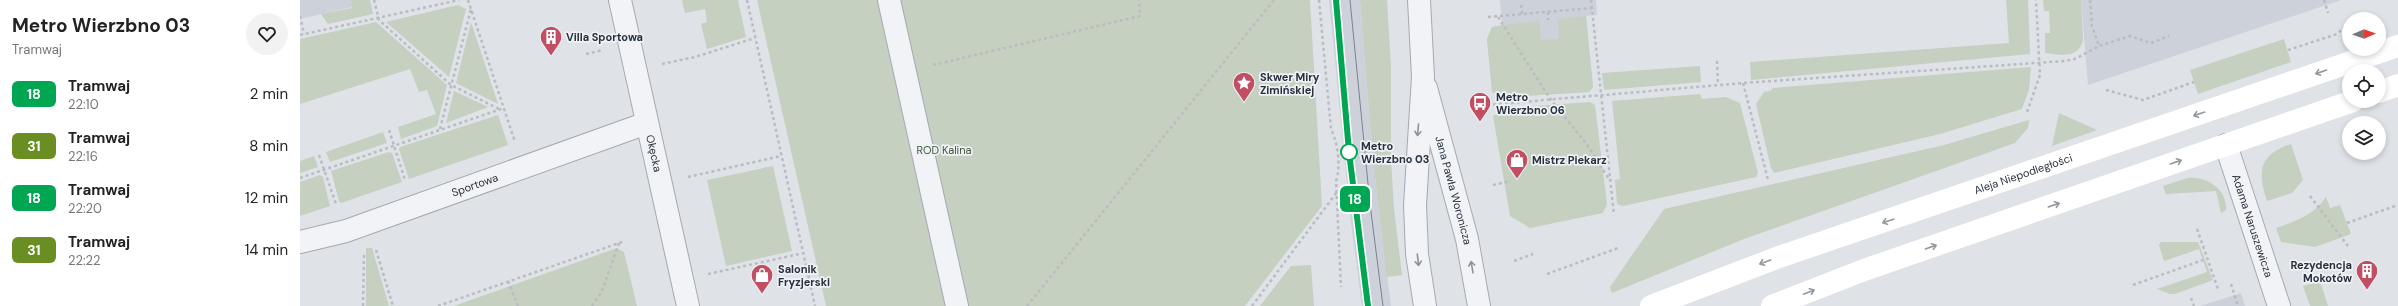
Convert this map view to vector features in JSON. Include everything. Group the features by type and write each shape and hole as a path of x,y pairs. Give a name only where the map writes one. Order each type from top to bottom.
{"main road":[{"name":"Aleja Niepodległości","path":"1651,306 1779,257 2398,46"},
{"path":"2386,89 2398,85"},
{"path":"1772,306 1864,270 2342,105"}],"street":[{"name":"Okęcka","path":"620,0 688,306"},
{"path":"888,0 957,306"},
{"name":"Jana Pawła Woronicza","path":"1419,0 1423,77 1415,205 1417,254 1425,306"},
{"name":"Jana Pawła Woronicza","path":"1423,77 1441,136 1467,239 1479,306"},
{"name":"Sportowa","path":"300,242 346,230 647,123"},
{"name":"Adama Naruszewicza","path":"2226,145 2279,306"}],"path":[{"path":"374,0 378,18 451,84 500,109"},
{"path":"300,35 459,0"},
{"path":"468,0 517,148"},
{"path":"747,0 815,306"},
{"path":"905,72 1140,16 1139,0"},
{"path":"1027,306 1274,0"},
{"path":"1319,0 1331,129 1335,137 1341,287"},
{"path":"1591,0 1614,215"},
{"path":"2027,112 2040,75 2036,0"},
{"path":"2090,0 2092,26 2099,46"},
{"path":"2324,0 2328,13"},
{"path":"1521,5 1522,14"},
{"path":"1488,17 1592,8"},
{"path":"439,130 471,9"},
{"path":"1548,12 1548,20"},
{"path":"300,16 304,34"},
{"path":"1498,17 1551,100 1588,146 1610,181"},
{"path":"2288,50 2337,34 2342,29"},
{"path":"1487,105 1743,83 2039,63 2075,59 2099,46 2130,36 2151,43 2169,36"},
{"path":"657,65 695,57 756,38"},
{"path":"586,54 606,49"},
{"path":"1717,61 1718,85"},
{"path":"2106,90 2143,100 2194,82"},
{"path":"1743,83 1768,180"},
{"path":"300,178 504,108"},
{"path":"389,130 407,186"},
{"path":"319,155 338,210"},
{"path":"683,178 781,156"},
{"path":"1493,185 1511,181"},
{"path":"1252,306 1337,191"},
{"path":"2310,196 2348,246"},
{"path":"2347,223 2398,205"},
{"path":"2197,229 2218,289"},
{"path":"438,306 625,240"},
{"path":"592,306 602,291 619,243"},
{"path":"1547,274 1618,248"},
{"path":"375,249 393,306"},
{"path":"363,306 364,253"},
{"path":"704,275 804,253"},
{"path":"1514,261 1533,254"},
{"path":"2133,284 2203,260"},
{"path":"508,281 518,306"},
{"path":"2231,284 2238,306"},
{"path":"2191,298 2194,306"}],"shaded area":[{"path":"300,0 351,0 352,7 300,19"},
{"path":"1329,0 1360,0 1373,160 1391,306 1362,306 1351,223"},
{"path":"1500,0 1596,0 1597,15 1586,16 1593,87 1589,92 1506,97 1492,92 1487,39 1492,27 1502,25"},
{"path":"2081,0 2341,0 2088,85"},
{"path":"2241,293 2245,306 2200,306"}],"green space":[{"path":"351,0 370,0 373,14 328,24 321,14 352,8"},
{"path":"682,0 738,0 746,37 707,49 701,24 707,22 705,9 685,13"},
{"name":"ROD Kalina","path":"757,0 1310,0 1322,206 1245,306 826,306"},
{"path":"1360,0 1387,0 1391,66 1391,159 1394,209 1402,275 1387,277 1373,160"},
{"path":"2006,0 2028,0 2030,54 1751,80 1750,62 2009,43"},
{"path":"2043,0 2081,0 2083,39 2078,50 2074,53 2063,55 2045,53 2045,33 2050,33 2049,11 2044,11"},
{"path":"458,5 466,9 449,77 386,22"},
{"path":"1586,16 1593,87 1589,92 1506,97 1492,92 1487,39 1492,27 1539,20 1541,40 1559,39 1558,19"},
{"path":"376,22 447,85 437,126 401,139 398,127 436,114 427,90 419,92 410,69 300,104 300,39"},
{"path":"471,22 498,104 456,83"},
{"path":"2284,39 2291,62 2198,94 2190,70"},
{"path":"1700,66 1701,82 1604,90 1602,73"},
{"path":"2031,67 2029,90 2022,109 1940,134 1774,173 1771,168 1756,104 1764,92 1770,91 1773,88"},
{"path":"454,91 488,107 446,123"},
{"path":"1700,94 1702,99 1726,97 1740,103 1758,173 1756,177 1623,206 1617,204 1615,180 1620,179 1612,101"},
{"path":"1590,102 1595,105 1607,204 1603,213 1530,228 1510,216 1493,116 1507,108"},
{"path":"2059,113 2097,130 2052,146"},
{"path":"498,115 508,145 409,179 399,149 400,147"},
{"path":"2029,120 2028,128 2015,143 1744,239 1612,293 1610,287 1664,209 1944,145"},
{"path":"383,132 387,143 330,162 326,152"},
{"path":"2291,144 2303,180 2292,193 2267,201 2262,181 2263,165 2272,153"},
{"path":"389,152 392,153 402,182 341,203 339,201 331,171"},
{"path":"314,156 318,167 300,173 300,161"},
{"path":"773,166 792,251 726,266 707,180"},
{"path":"320,175 323,177 330,206 300,216 300,182"},
{"path":"2188,178 2202,179 2214,185 2223,196 2226,210 2221,213 2216,191 2166,194 2163,186"},
{"path":"2326,197 2330,208 2340,205 2351,234 2315,247 2281,242 2276,228 2304,217 2316,208"},
{"path":"2161,242 2198,242 2213,280 2175,294 2170,294 2157,289 2207,272 2199,249 2164,261 2159,245"},
{"path":"366,248 372,248 389,306 366,306"},
{"path":"617,248 624,252 637,306 454,306"},
{"path":"1311,265 1314,306 1260,306 1291,266"},
{"path":"2320,281 2328,306 2310,306 2303,286"}],"tram line":[{"path":"1336,0 1349,152 1368,306"},
{"name":"18","path":"1336,0 1349,152 1368,306"},
{"path":"1350,0 1370,204 1383,306"}],"place":[{"name":"Villa Sportowa","path":"551,56"},
{"name":"Skwer Miry Zimińskiej","path":"1244,102"},
{"name":"Metro Wierzbno 06","path":"1480,122"},
{"name":"Metro Wierzbno 03","path":"1349,152"},
{"name":"Mistrz Piekarz","path":"1517,180"},
{"name":"Rezydencja Mokotów","path":"2367,290"},
{"name":"Salonik Fryzjerski","path":"762,294"}]}
